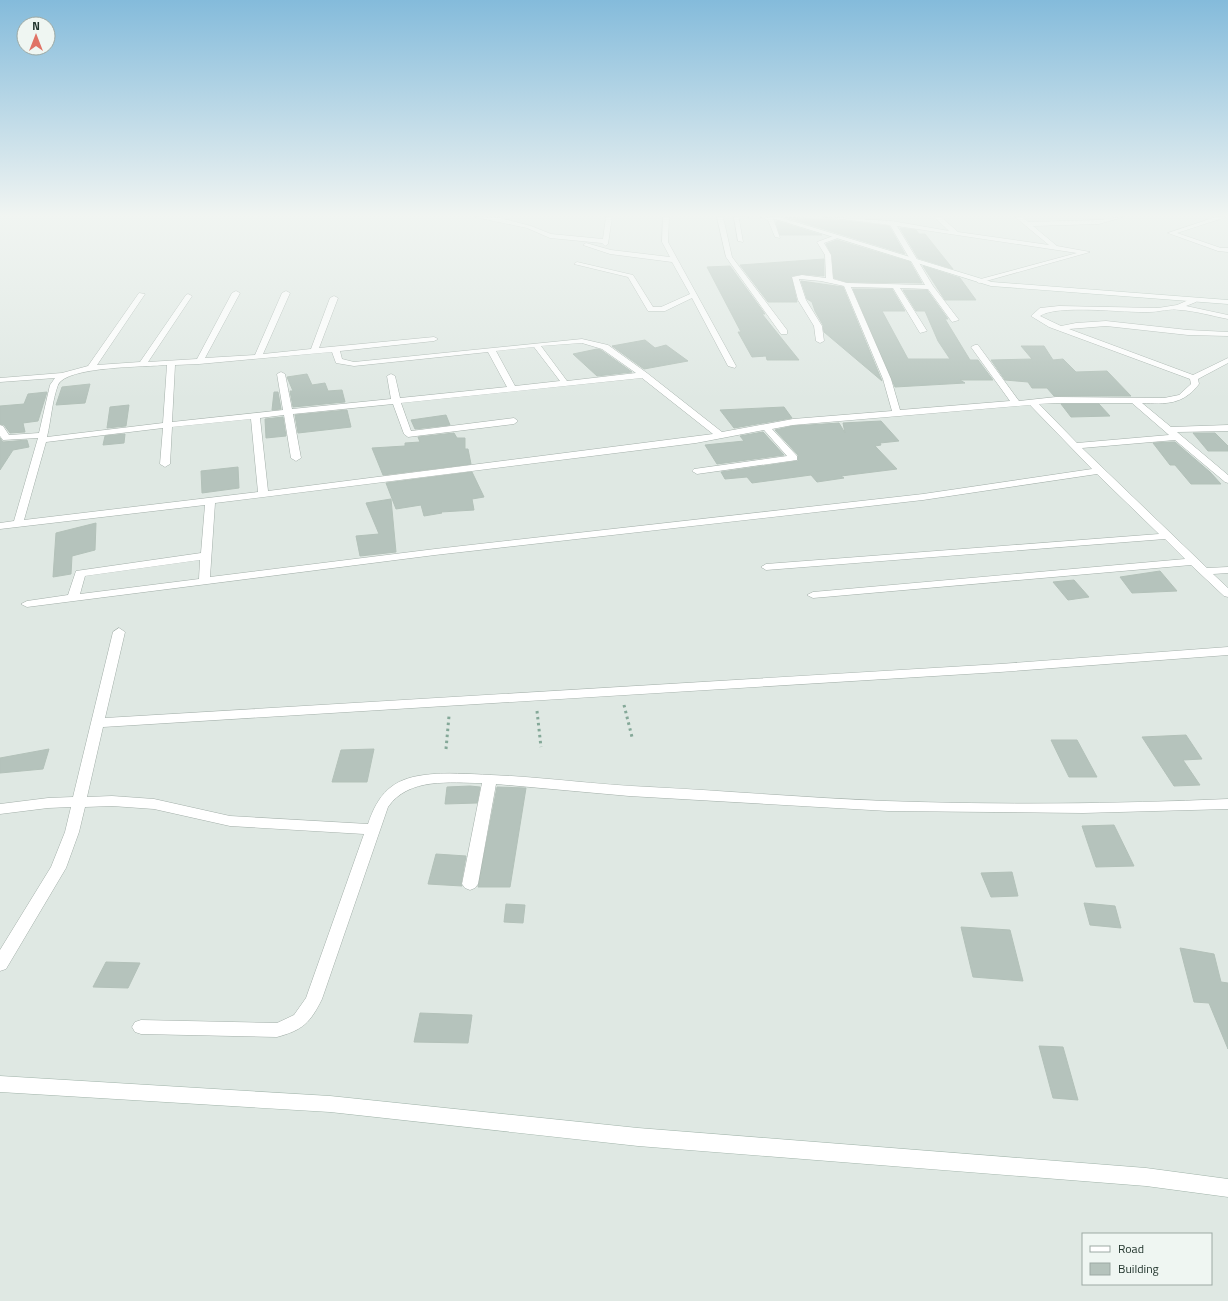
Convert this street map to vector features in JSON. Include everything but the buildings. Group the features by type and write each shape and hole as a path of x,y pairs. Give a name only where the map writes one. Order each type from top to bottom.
{"street":[{"path":"631,278 650,310 662,310 693,295"},
{"path":"684,278 732,366"},
{"path":"744,278 784,332"},
{"path":"795,278 802,300 818,326 820,341"},
{"path":"803,278 830,280 847,285 930,287"},
{"path":"925,278 955,320"},
{"path":"971,278 991,284 1228,302"},
{"path":"979,280 988,278"},
{"path":"847,285 888,379 897,414"},
{"path":"896,286 923,331"},
{"path":"198,362 236,293"},
{"path":"258,357 286,293"},
{"path":"91,368 141,294"},
{"path":"142,366 188,296"},
{"path":"314,351 334,298"},
{"path":"1193,300 1188,304 1161,310 1060,307 1042,309 1036,313 1035,316 1042,321 1194,378 1228,360"},
{"path":"1178,307 1228,317"},
{"path":"1061,328 1081,323 1106,323 1184,332 1228,334"},
{"path":"18,524 43,437 54,385 68,372 91,368 142,366 258,357 434,339"},
{"path":"335,349 340,361 354,364 572,341 600,344 644,375 720,435"},
{"path":"536,345 564,383"},
{"path":"975,347 1016,403"},
{"path":"491,350 512,388"},
{"path":"164,464 171,364"},
{"path":"281,374 296,458"},
{"path":"0,428 6,438 43,437 644,375"},
{"path":"0,380 62,376"},
{"path":"391,376 396,401 408,434 514,421"},
{"path":"0,526 263,495 696,440 765,426 1056,400 1164,401 1182,397 1195,384 1194,378"},
{"path":"1134,401 1228,480"},
{"path":"1032,402 1099,471 1228,594"},
{"path":"255,416 263,495"},
{"path":"697,472 794,458 765,426"},
{"path":"1168,430 1228,428"},
{"path":"1076,446 1177,437"},
{"path":"27,604 717,519 923,497 1099,471"},
{"path":"204,582 210,501"},
{"path":"766,567 1167,536"},
{"path":"73,598 80,573 206,556"},
{"path":"813,595 1195,562"},
{"path":"1205,571 1228,570"},
{"path":"0,964 58,868 72,832 119,632"},
{"path":"98,723 1000,668 1228,651"},
{"path":"141,1027 277,1030 293,1026 306,1016 314,999 381,806 387,797 398,788 413,782 430,779 490,779 572,784 629,791 722,795 840,804 931,807 1128,808 1228,804"},
{"path":"470,884 490,779"},
{"path":"0,809 79,802 112,801 154,804 230,821 373,829"},
{"path":"0,1084 330,1104 638,1137 1138,1176 1228,1188"}],"path":[{"path":"620,691 632,737"},
{"path":"536,697 541,747"},
{"path":"446,749 451,702"}]}
